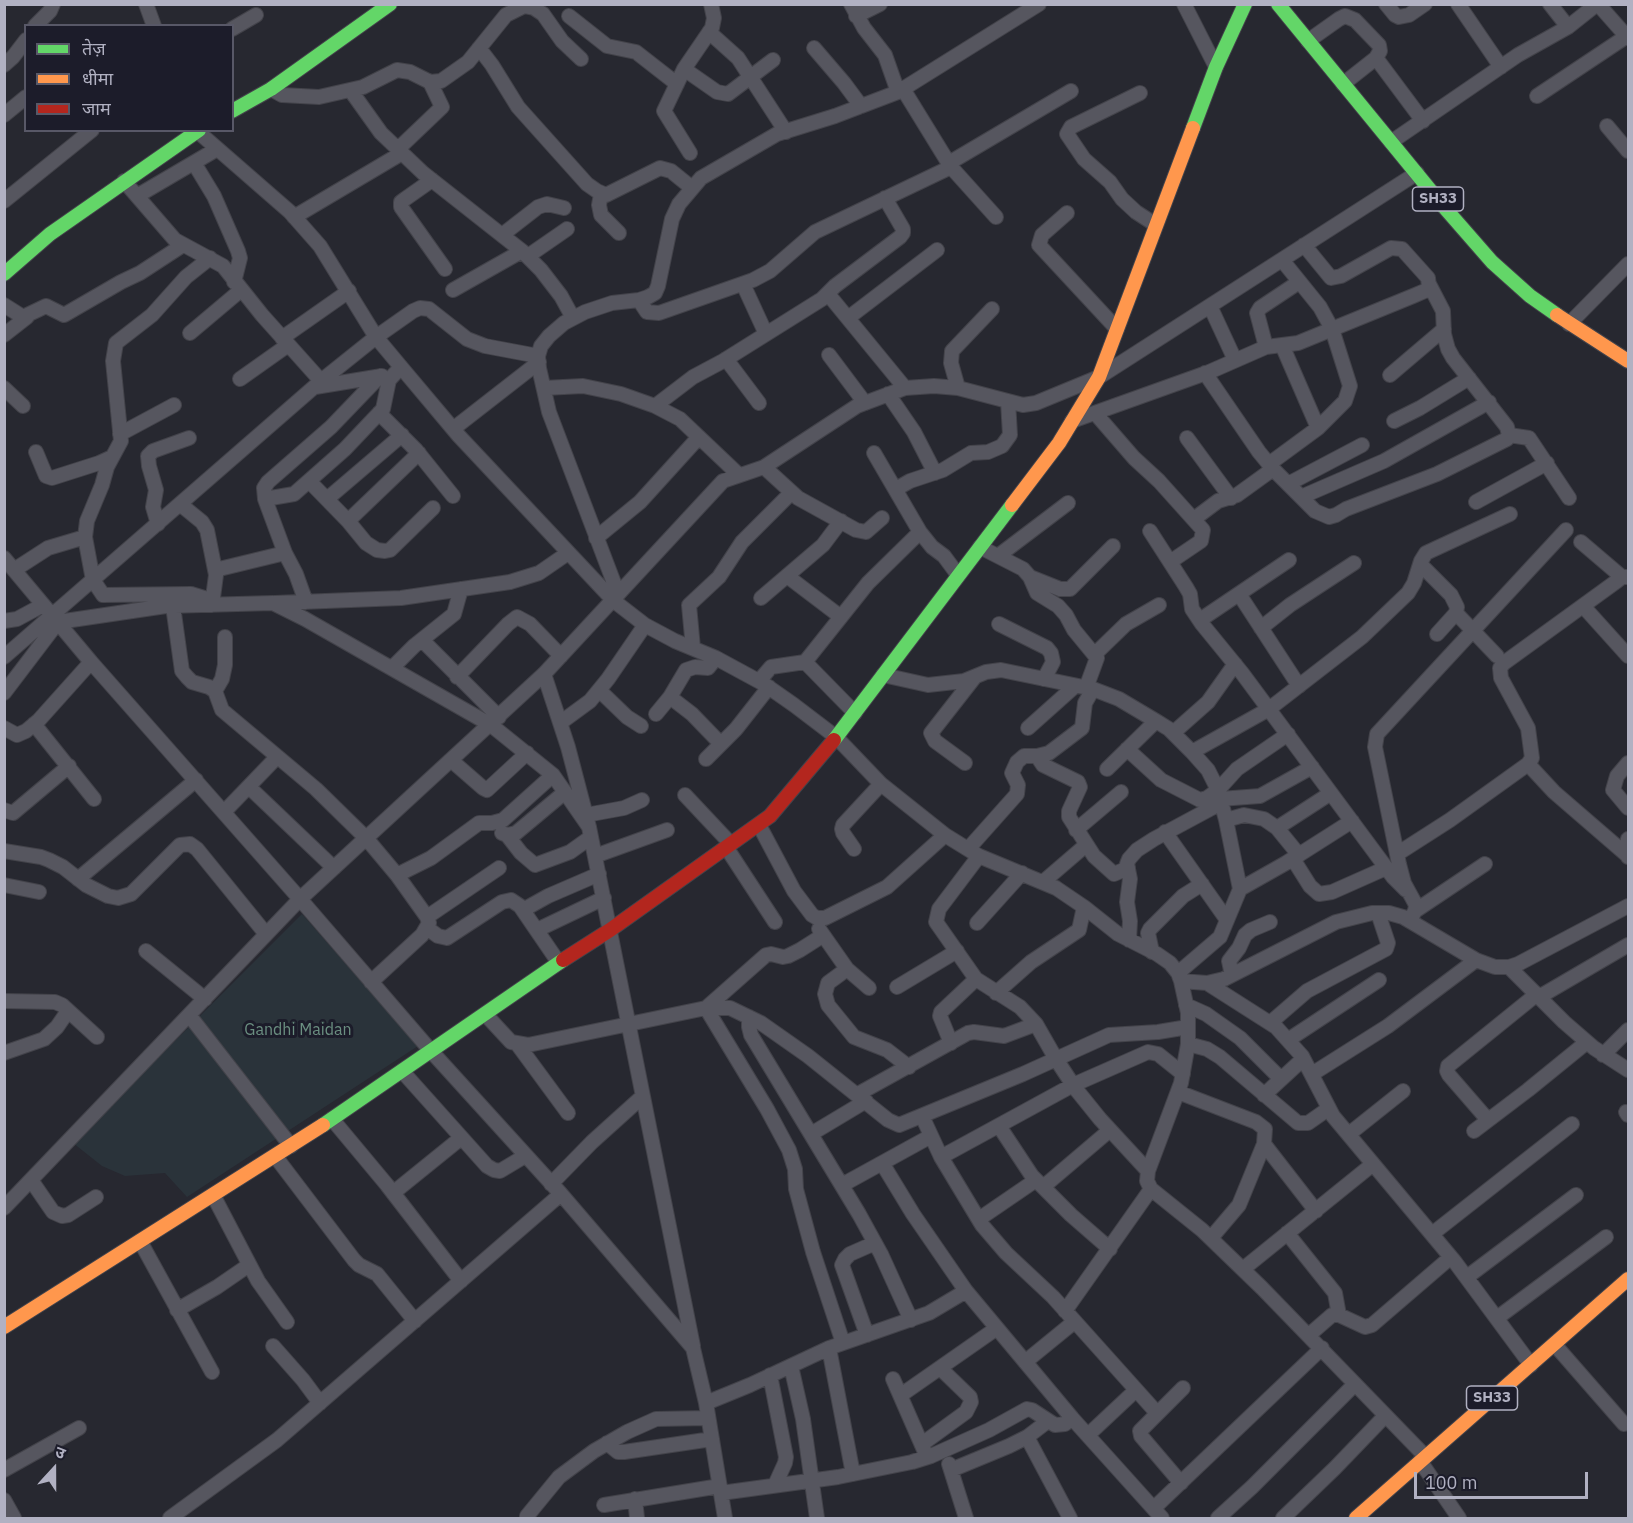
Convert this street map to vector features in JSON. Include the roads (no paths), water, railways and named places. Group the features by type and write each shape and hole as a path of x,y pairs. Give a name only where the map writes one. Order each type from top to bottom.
{"street":[{"path":"38,24 50,11 53,4"},
{"path":"234,110 271,89 390,4"},
{"path":"690,153 664,111 684,69 714,23 711,4"},
{"path":"880,4 854,10 885,55 900,90 950,165 996,217"},
{"path":"614,601 614,583 549,412 539,359 541,346 549,336 585,312 612,303 639,300 655,293 672,219 679,204 701,178 777,134 861,106 900,90 1039,4"},
{"path":"1184,4 1216,67"},
{"path":"4,1327 332,1119 558,963 610,930 770,816 836,737 1059,442 1099,377 1216,67 1245,4"},
{"name":"SH33","path":"1278,4 1492,262 1530,296 1569,324 1629,361"},
{"path":"1386,4 1399,17 1409,15 1425,4"},
{"path":"1550,4 1568,27"},
{"path":"1392,142 1501,67 1568,27 1598,4 1628,37 1538,96"},
{"path":"148,5 153,24"},
{"path":"1460,5 1501,67"},
{"path":"271,89 282,95 293,97 319,97 351,91 398,70 410,72 430,82 441,81 459,69 506,15 519,7 530,6 543,14 562,41 580,59"},
{"path":"234,28 256,15"},
{"path":"569,16 607,46 636,52 677,84"},
{"path":"1308,41 1339,18 1350,17 1363,27 1379,45 1380,51 1376,58 1343,84"},
{"path":"709,32 738,58 752,76 786,132"},
{"path":"4,64 24,43"},
{"path":"479,48 527,117 587,184 601,194 606,195 660,168 671,171 692,188"},
{"path":"814,48 861,106"},
{"path":"1376,58 1423,121"},
{"path":"684,69 706,85 724,94 732,92 772,60"},
{"path":"294,217 400,151 442,107 430,82"},
{"path":"351,91 381,133 400,151 432,180 525,254 552,284 573,318"},
{"path":"639,300 644,309 652,314 743,284 770,271 815,232 950,165 1071,92"},
{"path":"1140,93 1071,127 1067,134 1084,159 1110,182 1122,199 1142,217 1156,225"},
{"path":"4,115 24,99"},
{"path":"1607,126 1629,150"},
{"path":"4,274 50,234 196,132"},
{"path":"198,132 268,191 320,246 398,370 614,601 645,625 716,658 764,684 836,737 881,784 945,834 973,852 1043,882 1084,907 1118,934 1170,963 1180,977 1186,1005 1188,1044 1178,1092 1148,1171 1147,1181 1151,1189 1211,1238 1322,1348 1422,1458 1459,1518"},
{"path":"4,201 84,133"},
{"path":"137,196 217,149"},
{"path":"190,333 238,286 240,258 214,196 194,163"},
{"path":"4,1208 300,899 544,674 723,481 764,467 833,421 865,403 905,388 934,386 958,388 1023,405 1036,403 1099,377 1417,173"},
{"path":"432,180 401,202 401,207 445,269"},
{"path":"124,181 175,240 223,266 317,384"},
{"path":"601,194 599,211 619,233"},
{"path":"655,406 693,377 807,310 903,233 900,222 885,198"},
{"path":"502,235 538,207 547,204 564,208"},
{"path":"1067,213 1042,235 1039,245 1117,330"},
{"path":"453,291 525,254 567,229"},
{"path":"4,335 46,306 60,315 70,313 97,295 140,273 183,245"},
{"path":"1205,373 1271,466 1315,512 1329,517 1437,474 1504,442 1509,435 1507,427 1453,358 1448,349 1443,311 1428,278 1405,251 1391,248 1336,278 1328,275 1304,245"},
{"path":"848,318 937,250"},
{"path":"210,258 186,277 152,315 116,343 113,361 120,446 112,457 87,521 85,537 93,580 99,593 108,597 191,594 204,598 212,605"},
{"path":"1194,519 1218,501 1232,498 1318,428 1345,401 1350,386 1332,329 1320,307 1282,260"},
{"path":"1569,324 1629,264"},
{"path":"1266,347 1257,313 1299,282"},
{"path":"743,284 766,334"},
{"path":"1072,421 1205,373 1266,347 1298,343 1423,292 1427,290 1429,284"},
{"path":"240,380 349,291"},
{"path":"828,294 905,388"},
{"path":"4,305 18,316 27,317"},
{"path":"1210,306 1234,360"},
{"path":"4,657 317,384 413,311 429,309 467,339 484,346 539,359"},
{"path":"958,388 951,363 952,351 992,309"},
{"path":"1390,375 1444,329"},
{"path":"1282,345 1318,428"},
{"path":"829,355 865,403"},
{"path":"453,429 539,359"},
{"path":"726,359 759,404"},
{"path":"317,384 380,376 398,370"},
{"path":"265,499 294,494 345,449 385,405 387,385 398,370"},
{"path":"306,602 263,492 268,482 331,427 380,376"},
{"path":"1394,421 1469,378"},
{"path":"544,388 584,386 621,394 655,406 680,419 739,475"},
{"path":"4,388 23,406"},
{"path":"888,394 914,432 935,473"},
{"path":"896,489 909,481 935,473 971,453 988,452 1002,446 1010,435 1008,401"},
{"path":"1301,497 1384,461 1489,402"},
{"path":"120,434 174,405"},
{"path":"379,413 419,453 453,496"},
{"path":"1095,413 1134,458 1159,481 1203,530 1201,540 1170,562"},
{"path":"327,499 402,435"},
{"path":"1509,435 1529,438 1569,498"},
{"path":"596,538 640,502 699,436"},
{"path":"158,524 153,507 156,490 148,466 148,456 189,438"},
{"path":"1187,438 1232,498"},
{"path":"1288,484 1362,445"},
{"path":"36,453 46,476 51,478 112,457"},
{"path":"348,520 419,453"},
{"path":"874,453 920,532 932,547 944,556 958,575"},
{"path":"1476,502 1547,463"},
{"path":"764,467 790,493 856,530 866,532 882,518"},
{"path":"309,481 348,520 366,543 377,550 390,550 433,508"},
{"path":"693,648 689,605 719,577 742,542 790,493"},
{"path":"998,556 1068,503"},
{"path":"180,504 205,526 215,570 216,582 212,605"},
{"path":"1192,752 1269,709 1362,637 1401,602 1414,583 1420,564 1432,549 1510,514"},
{"path":"761,598 823,545 841,521"},
{"path":"1408,891 1397,854 1375,739 1385,724 1566,530"},
{"path":"1149,531 1186,586 1190,594 1192,609 1288,734 1386,868 1408,891 1414,900 1412,916"},
{"path":"706,759 736,729 764,684 771,667 805,662 882,567 920,532"},
{"path":"14,570 48,548 85,537"},
{"path":"1397,854 1450,820 1528,764 1532,758 1528,728 1501,678 1500,668 1625,577 1581,542"},
{"path":"1030,577 1060,589 1070,589 1113,546"},
{"path":"980,547 1023,569 1030,577 1037,593 1058,606 1097,658 1085,688 1082,728 1049,753 1024,756 1017,762 1012,773 1018,789 1017,794 973,852 936,916 936,922 976,978 1020,1007 1042,1031 1073,1085 1148,1171"},
{"path":"215,570 285,553"},
{"path":"4,621 51,615 173,606 401,598 510,582 539,573 568,553"},
{"path":"4,558 430,1051 556,1189 693,1348"},
{"path":"1200,620 1289,560"},
{"path":"1261,628 1290,605 1354,563"},
{"path":"1420,564 1443,586 1457,607 1456,613 1437,633"},
{"path":"788,576 841,616"},
{"path":"392,668 454,614 461,589"},
{"path":"1239,594 1299,686"},
{"path":"273,603 495,721"},
{"path":"1095,654 1126,624 1159,605"},
{"path":"173,606 182,671 192,682 209,687 215,692 222,710 316,789 366,838 398,876 438,936 447,938 506,900 515,902 523,910 558,963"},
{"path":"1583,606 1629,656"},
{"path":"1456,613 1497,656"},
{"path":"4,693 51,615"},
{"path":"457,676 518,617 530,624 561,656"},
{"path":"999,624 1047,648 1053,662 1044,679"},
{"path":"560,723 583,707 599,690 645,625"},
{"path":"215,692 222,679 225,665 225,637"},
{"path":"422,640 457,676 495,721 553,775 589,826"},
{"path":"656,714 670,697 686,670 695,667 708,668 716,658"},
{"path":"4,728 17,735 26,731 92,662"},
{"path":"805,662 855,712"},
{"path":"1173,733 1208,702 1235,664"},
{"path":"883,675 928,685 964,681 986,672 1001,670 1085,688 1119,699 1156,721 1173,733 1192,752 1208,770 1220,797 1240,889 1220,936 1180,977"},
{"path":"544,674 589,826 708,1418 725,1518"},
{"path":"965,763 935,741 931,734 974,678"},
{"path":"1028,728 1085,688"},
{"path":"599,690 627,717 641,726"},
{"path":"670,697 692,714 721,744"},
{"path":"1107,769 1156,721"},
{"path":"34,724 94,799"},
{"path":"1129,940 1130,921 1127,902 1130,879 1129,859 1137,850 1220,797 1237,770 1288,734"},
{"path":"1127,749 1155,775 1195,799 1203,800 1220,797 1260,796 1312,767"},
{"path":"452,761 487,790 527,753"},
{"path":"1037,756 1043,765 1078,782 1080,787 1069,811 1069,817 1086,845 1108,871 1114,874 1128,868"},
{"path":"224,812 277,757"},
{"path":"1629,763 1617,776 1613,790 1629,808"},
{"path":"1528,764 1554,792 1628,856"},
{"path":"4,810 13,813 69,766"},
{"path":"398,876 431,858 479,824 492,824 503,820 553,775"},
{"path":"78,879 196,780"},
{"path":"854,849 843,833 843,825 881,784"},
{"path":"249,787 334,868"},
{"path":"507,835 520,831 565,792"},
{"path":"1076,830 1121,792"},
{"path":"1276,828 1331,793"},
{"path":"685,795 728,846 775,922"},
{"path":"492,824 507,835 521,854 535,865 570,852 589,826 642,800"},
{"path":"1226,820 1251,815 1264,819 1276,828 1296,857 1310,886 1319,894 1332,892 1386,868"},
{"path":"1240,889 1352,821"},
{"path":"759,825 794,891 812,915 817,918 825,918 887,887 945,834"},
{"path":"595,856 666,830"},
{"path":"1166,832 1227,920"},
{"path":"1628,856 1626,850 1629,839"},
{"path":"4,852 41,857 63,867 78,879 108,896 117,898 131,894 180,845 190,844 210,864 266,934"},
{"path":"1043,882 1086,845"},
{"path":"1412,916 1485,864"},
{"path":"372,982 422,935 427,922 499,868"},
{"path":"977,923 1022,873"},
{"path":"523,910 599,874"},
{"path":"1152,952 1148,933 1150,929 1183,896 1202,884"},
{"path":"4,885 39,892"},
{"path":"537,930 604,898"},
{"path":"1180,977 1207,982 1224,979 1336,922 1378,913 1412,916 1476,960 1495,967 1509,967 1629,906"},
{"path":"996,993 1030,962 1079,930 1084,907"},
{"path":"1270,1023 1307,991 1386,949 1388,943 1378,913"},
{"path":"817,918 822,936 847,969 869,988"},
{"path":"1232,975 1228,961 1239,948 1245,935 1270,922"},
{"path":"706,1008 766,955 788,956 822,936"},
{"path":"1488,1120 1449,1075 1448,1066 1538,995 1629,945"},
{"path":"146,951 205,999"},
{"path":"897,987 957,951"},
{"path":"1312,1074 1388,1026 1476,960"},
{"path":"1509,967 1587,1042 1629,1070"},
{"path":"847,969 828,983 825,994 828,1005 854,1037 888,1050 909,1067"},
{"path":"951,1043 940,1016 941,1012 976,978"},
{"path":"1288,1040 1379,980"},
{"path":"1207,982 1270,1023 1288,1040 1304,1059 1329,1109 1451,1257 1531,1365"},
{"path":"4,1001 55,1002 97,1037"},
{"path":"1186,1005 1206,1014 1240,1038 1281,1079"},
{"path":"706,1008 792,1155 796,1189 813,1252 843,1343"},
{"path":"485,1014 511,1042 528,1046 706,1008 730,1008 749,1017 808,1056 894,1124 899,1125 1109,1035 1158,1032 1188,1027"},
{"path":"4,1053 45,1039 68,1011"},
{"path":"189,1016 291,1146"},
{"path":"749,1017 751,1035 875,1243 911,1320"},
{"path":"811,1134 909,1067 968,1033 1004,1036 1036,1024"},
{"path":"1604,1055 1629,1030"},
{"path":"1474,1131 1587,1042"},
{"path":"1188,1044 1198,1046 1220,1057 1298,1122 1303,1124 1329,1109"},
{"path":"518,1045 568,1113"},
{"path":"941,1157 1073,1085 1148,1052 1158,1054 1183,1074"},
{"path":"1264,1095 1304,1059"},
{"path":"402,1071 461,1138 494,1170 504,1170 525,1156"},
{"path":"1348,1134 1403,1091"},
{"path":"1178,1092 1265,1129 1264,1144 1239,1205 1211,1238"},
{"path":"170,1518 277,1440 461,1281 556,1189 592,1142 643,1096"},
{"path":"922,1116 941,1157 978,1219 1006,1253 1070,1317 1157,1413"},
{"path":"332,1119 461,1281"},
{"path":"1431,1234 1572,1124"},
{"path":"999,1126 1022,1164 1040,1184 1110,1249"},
{"path":"978,1219 1040,1184 1110,1130"},
{"path":"842,1185 931,1136"},
{"path":"393,1193 461,1138"},
{"path":"1264,1144 1316,1211"},
{"path":"274,1156 354,1260 377,1274 415,1321"},
{"path":"882,1163 913,1214 966,1291 1072,1418 1158,1513 1181,1483 1322,1348"},
{"path":"1243,1269 1373,1164"},
{"path":"31,1180 53,1212 62,1216 68,1215 96,1197"},
{"path":"1025,1362 1070,1317 1110,1249 1151,1189"},
{"path":"213,1195 258,1281 287,1322"},
{"path":"1467,1278 1576,1196"},
{"path":"1287,1233 1335,1293 1339,1315"},
{"path":"1497,1318 1606,1237"},
{"path":"140,1241 212,1372"},
{"path":"867,1335 842,1265 850,1254 875,1243"},
{"path":"1309,1335 1332,1315 1339,1315 1365,1327 1372,1325 1451,1257"},
{"path":"177,1310 249,1265"},
{"name":"SH33","path":"1356,1518 1422,1458 1629,1280"},
{"path":"705,1403 829,1348 911,1320 938,1308 966,1291"},
{"path":"900,1395 997,1328"},
{"path":"1555,1345 1624,1424"},
{"path":"273,1346 320,1403"},
{"path":"829,1348 853,1474"},
{"path":"790,1366 803,1419 818,1518"},
{"path":"922,1444 966,1412 971,1402 970,1397 940,1368"},
{"path":"770,1376 786,1457 776,1485"},
{"path":"893,1379 928,1457"},
{"path":"1218,1518 1355,1384"},
{"path":"1181,1483 1141,1436 1142,1427 1183,1388"},
{"path":"1088,1436 1136,1390"},
{"path":"604,1505 635,1499 776,1485 853,1474 928,1457 989,1430 1027,1409 1060,1426 1072,1418"},
{"path":"1283,1518 1385,1416"},
{"path":"527,1516 559,1477 607,1443 627,1432 656,1419 708,1418"},
{"path":"951,1470 1027,1437 1048,1421"},
{"path":"4,1470 79,1428"},
{"path":"1027,1437 1070,1518"},
{"path":"607,1443 618,1452 624,1452 712,1439"},
{"path":"944,1450 966,1518"},
{"path":"635,1499 637,1518"},
{"path":"4,1500 14,1518"}],"park label":[{"name":"Gandhi Maidan","path":"298,1030"}]}
